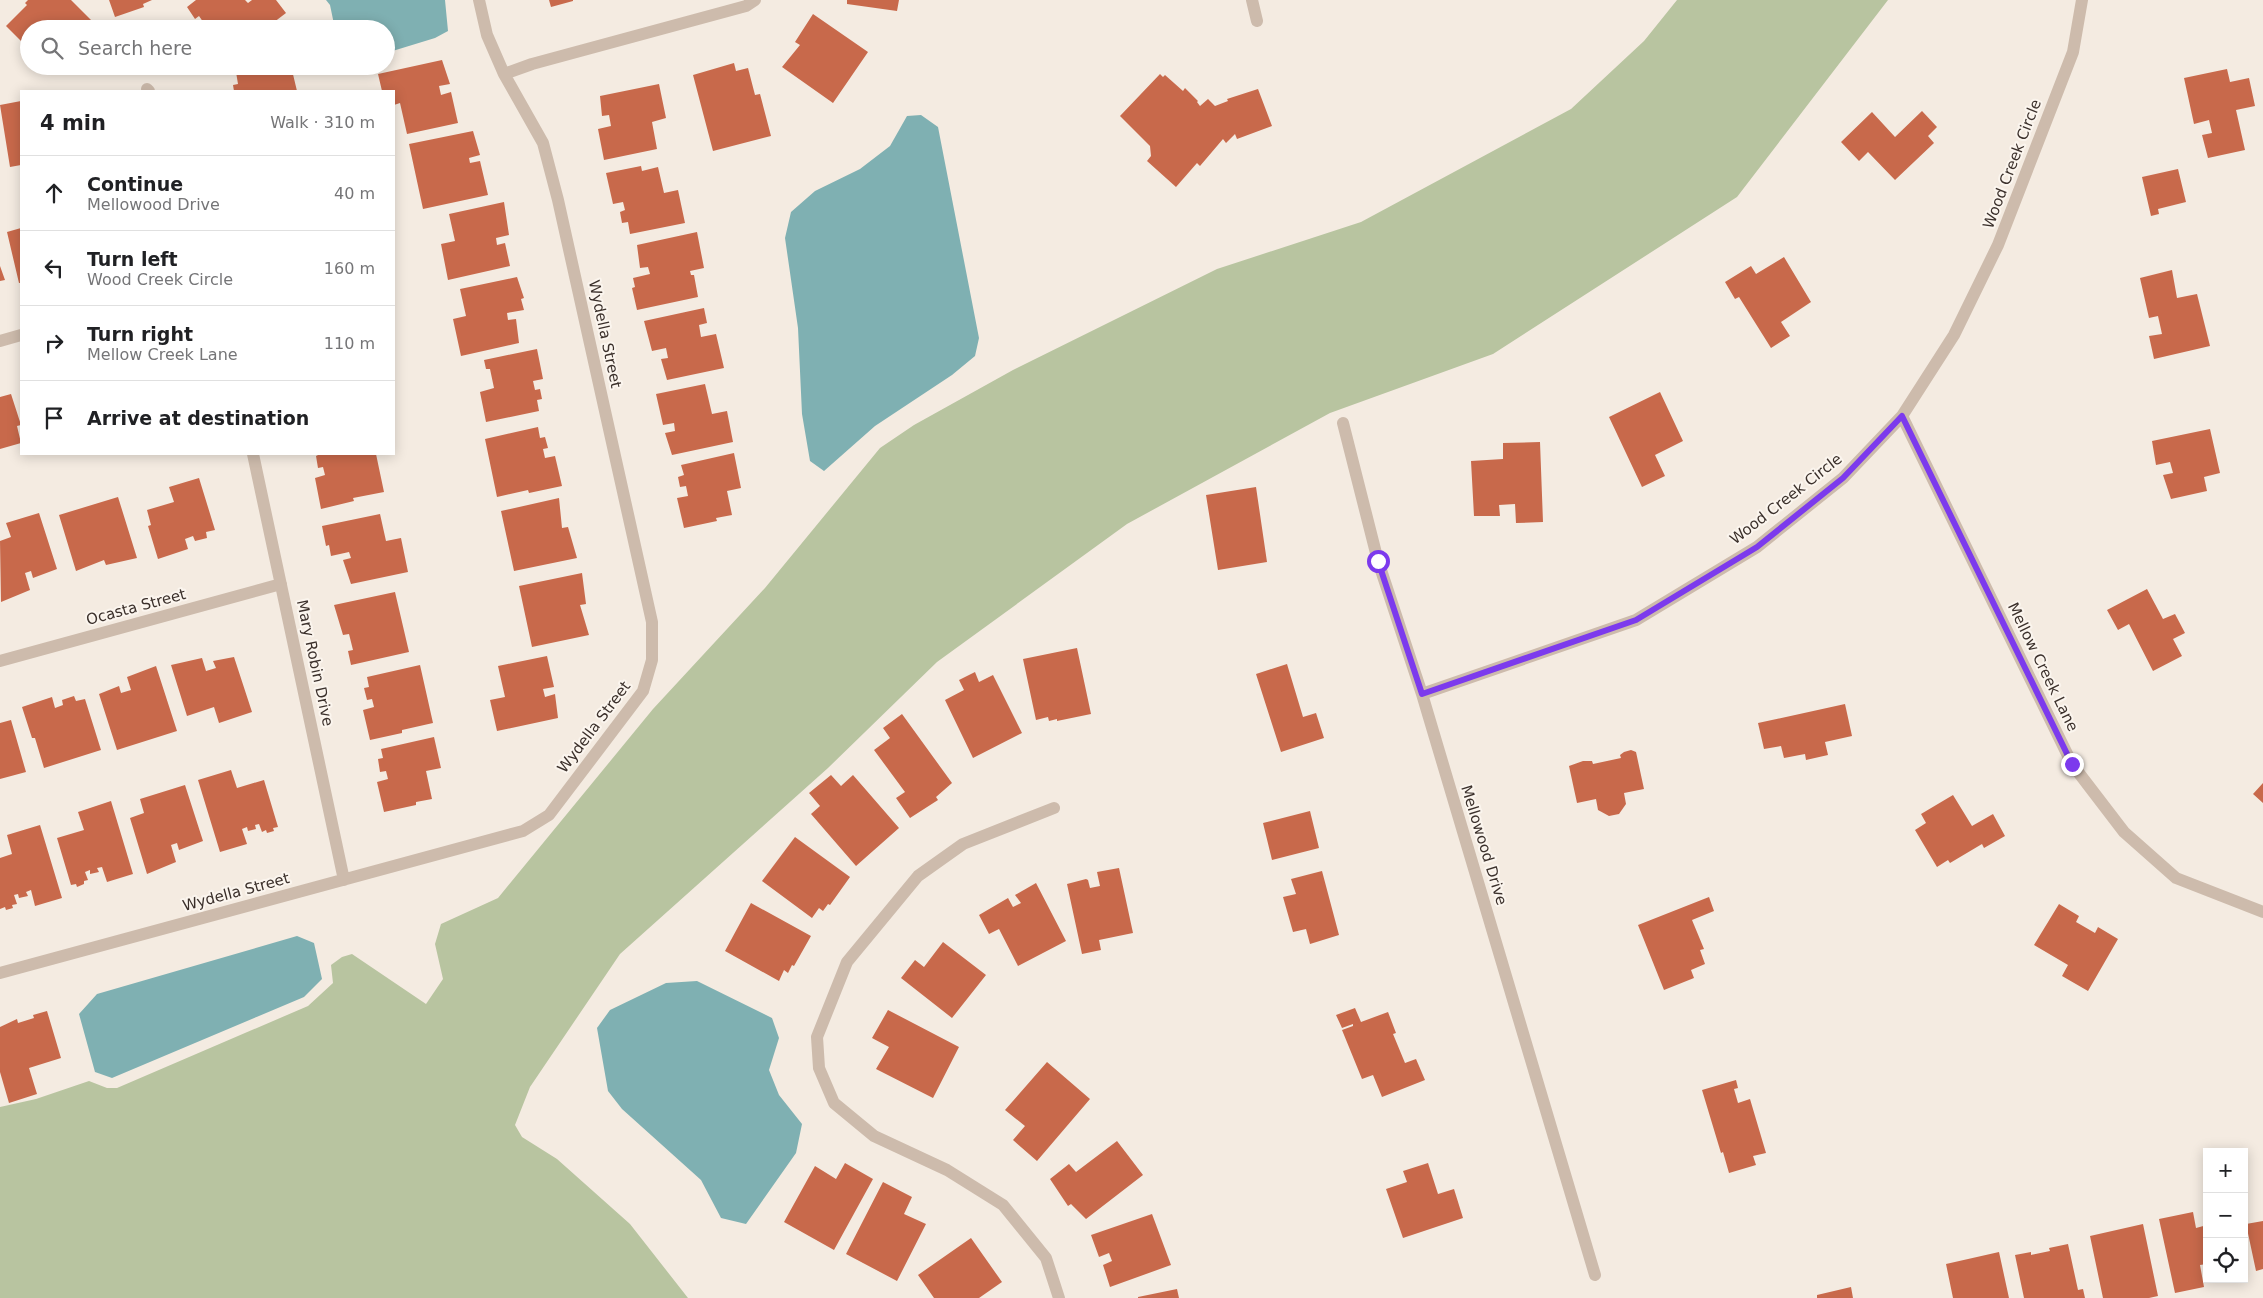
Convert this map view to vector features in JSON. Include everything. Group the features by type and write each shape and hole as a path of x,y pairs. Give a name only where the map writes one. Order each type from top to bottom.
{"street":[{"name":"Wydella Street","path":"0,974 523,831 549,814 643,691 652,660 652,622 558,200 543,143 504,74 487,35 480,0"},
{"path":"504,74 532,64 746,6 755,0"},
{"path":"1252,0 1257,21"},
{"name":"Wood Creek Circle","path":"1422,694 1636,620 1757,547 1843,478 1902,416 1954,335 1998,245 2073,52 2082,0"},
{"path":"0,340 20,335"},
{"name":"Mellow Creek Lane","path":"1902,416 2072,764 2124,832 2176,878 2263,912"},
{"name":"Mellowood Drive","path":"1343,423 1378,561 1422,694 1595,1275"},
{"name":"Mary Robin Drive","path":"253,455 344,880"},
{"name":"Ocasta Street","path":"0,661 281,584"},
{"path":"1054,808 963,844 918,876 847,962 817,1036 819,1068 834,1103 874,1136 947,1170 1003,1205 1046,1258 1058,1298"}],"green space":[{"path":"1677,0 1888,0 1737,197 1493,354 1330,413 1127,524 937,662 828,768 620,954 530,1087 515,1125 522,1137 557,1159 630,1224 688,1298 0,1298 0,1107 36,1099 89,1081 107,1088 117,1088 308,1006 333,983 331,965 342,957 352,954 426,1004 443,979 435,944 441,924 498,898 653,709 765,588 880,448 914,425 1013,370 1217,269 1361,222 1571,109 1644,41"}],"water":[{"path":"326,0 445,0 448,31 435,38 395,50 395,20 333,20 330,5"},
{"path":"921,115 938,127 979,338 975,356 952,375 875,426 824,471 810,461 802,414 798,328 785,238 791,212 815,191 860,169 890,146 907,116"},
{"path":"297,936 314,943 322,979 304,997 112,1078 95,1072 79,1014 97,994"},
{"path":"697,981 772,1018 779,1038 769,1070 779,1095 802,1124 796,1153 746,1224 721,1218 701,1180 622,1109 608,1091 597,1028 610,1010 666,983"}],"building":[{"path":"28,0 71,0 91,20 20,20 20,40 6,26 27,5 25,3"},
{"path":"109,0 152,0 143,4 144,7 115,17"},
{"path":"196,0 245,0 248,3 252,0 276,0 286,13 277,20 202,20 199,16 195,19 187,7"},
{"path":"549,0 573,0 573,1 551,7"},
{"path":"847,0 899,0 897,11 847,4"},
{"path":"813,14 868,52 833,103 782,67 800,45 795,42"},
{"path":"442,60 450,84 439,86 441,95 451,92 458,123 407,134 400,103 395,105 395,90 382,90 378,75 395,75 395,70"},
{"path":"734,63 736,71 748,68 755,95 760,94 771,136 713,151 693,75"},
{"path":"2227,69 2230,82 2249,78 2255,106 2236,110 2245,150 2208,158 2202,135 2212,133 2209,120 2194,124 2184,78"},
{"path":"1160,74 1163,77 1165,75 1183,91 1185,88 1198,101 1200,106 1208,99 1215,106 1228,101 1227,99 1258,89 1272,126 1237,139 1235,134 1226,143 1223,139 1200,166 1197,163 1176,187 1147,161 1151,156 1150,146 1120,116"},
{"path":"236,75 293,75 297,90 234,90 233,85 238,84"},
{"path":"659,84 666,118 652,122 657,149 604,160 598,129 611,126 609,115 602,116 600,96"},
{"path":"20,101 20,165 10,167 0,105"},
{"path":"1922,111 1937,127 1928,136 1934,143 1895,180 1868,152 1859,161 1841,142 1872,112 1895,137"},
{"path":"473,131 480,155 469,158 470,163 480,161 488,195 423,209 409,144"},
{"path":"641,166 642,171 658,167 664,193 678,190 685,223 630,234 628,222 622,223 620,212 625,210 623,202 613,204 606,173"},
{"path":"2178,169 2186,202 2158,209 2159,214 2151,216 2142,177"},
{"path":"504,202 509,235 496,238 497,245 505,243 510,266 448,280 441,244 455,241 449,214"},
{"path":"20,228 20,283 19,283 7,232"},
{"path":"697,232 704,268 690,271 691,275 694,275 698,297 637,310 632,288 635,287 633,278 650,274 648,267 640,268 637,245"},
{"path":"1784,257 1811,302 1781,322 1790,336 1771,348 1739,297 1735,299 1725,282 1751,266 1756,274"},
{"path":"0,266 5,280 0,281"},
{"path":"2172,270 2177,298 2197,294 2210,346 2154,359 2149,336 2162,334 2158,316 2149,318 2140,278"},
{"path":"517,277 524,298 521,299 524,310 507,313 508,320 516,319 519,343 461,356 453,319 466,316 460,289"},
{"path":"704,308 707,323 699,325 701,337 716,334 724,368 667,380 661,359 668,358 666,348 652,351 644,321"},
{"path":"537,349 543,379 533,381 535,390 540,389 542,399 537,400 539,411 486,422 480,392 494,388 490,369 486,369 484,360"},
{"path":"705,384 712,414 727,411 733,442 672,455 665,433 675,431 674,423 663,425 656,394"},
{"path":"1660,392 1683,441 1655,455 1665,476 1642,487 1609,417"},
{"path":"11,394 20,422 20,425 17,426 20,443 0,449 0,397"},
{"path":"538,427 540,438 545,437 548,448 543,449 545,458 555,456 562,486 529,493 528,490 497,497 485,439"},
{"path":"2210,429 2220,473 2204,477 2207,491 2171,499 2163,475 2173,473 2170,462 2156,465 2152,441"},
{"path":"1540,442 1543,522 1516,523 1515,504 1499,505 1500,516 1474,516 1471,461 1503,459 1503,443"},
{"path":"734,453 741,488 727,491 732,515 716,518 717,521 684,528 677,498 688,496 686,486 680,487 678,477 684,475 681,465"},
{"path":"376,455 384,492 353,498 354,501 321,509 315,478 325,475 323,467 318,468 316,456"},
{"path":"199,478 215,530 206,532 207,538 195,541 193,536 185,539 188,549 158,559 148,526 151,525 147,510 174,502 169,487"},
{"path":"1256,487 1267,562 1218,570 1206,495"},
{"path":"118,497 137,558 106,565 104,560 76,571 59,515"},
{"path":"559,498 562,528 568,527 577,558 514,571 501,511"},
{"path":"39,513 57,569 33,578 31,571 25,573 30,590 1,602 0,541 11,537 6,523"},
{"path":"380,514 386,541 401,538 408,572 351,584 343,560 351,558 349,552 331,556 329,545 326,546 322,526"},
{"path":"582,573 586,604 580,605 589,635 532,647 519,586"},
{"path":"2147,589 2163,619 2175,614 2185,633 2173,639 2182,656 2153,671 2129,624 2118,630 2107,610"},
{"path":"395,592 409,652 351,665 348,651 353,650 349,634 343,635 334,605"},
{"path":"1077,648 1091,714 1057,721 1057,719 1049,721 1048,717 1036,720 1023,659"},
{"path":"547,656 554,687 543,689 545,697 555,694 558,718 497,731 490,700 505,697 498,666"},
{"path":"234,657 252,712 219,723 214,707 187,716 171,665 202,658 206,671 216,668 213,661"},
{"path":"1287,664 1303,717 1316,713 1324,738 1281,752 1256,674"},
{"path":"420,665 433,723 402,730 402,733 370,740 363,710 374,707 372,699 367,700 364,688 369,687 367,677"},
{"path":"156,666 177,731 117,750 99,694 119,686 121,693 131,690 127,677"},
{"path":"975,672 979,682 993,675 1022,733 973,758 945,700 964,690 959,680"},
{"path":"74,696 76,701 85,699 101,750 44,768 35,738 32,738 22,707 52,697 55,708 63,705 62,700"},
{"path":"1845,704 1852,736 1825,742 1828,755 1806,760 1805,754 1784,758 1781,746 1764,749 1758,723"},
{"path":"902,714 952,783 936,797 938,800 910,818 896,798 905,792 874,750 890,738 883,728"},
{"path":"11,720 26,772 0,779 0,723"},
{"path":"434,737 441,768 426,771 432,799 416,802 416,805 384,812 377,782 388,779 386,771 380,772 378,759 383,758 381,749"},
{"path":"1631,750 1636,752 1644,789 1624,793 1626,804 1619,814 1609,816 1598,810 1596,799 1577,803 1569,766 1583,761 1592,761 1593,764 1621,758 1620,755"},
{"path":"231,770 237,788 264,780 278,827 273,828 274,831 267,833 266,830 262,832 259,824 255,825 256,829 248,831 247,827 242,829 247,844 220,852 198,780"},
{"path":"831,775 841,786 853,775 899,828 856,866 811,814 820,806 809,793"},
{"path":"2263,783 2263,803 2253,794"},
{"path":"185,785 203,841 179,850 177,843 171,845 176,862 147,874 130,818 144,813 140,799"},
{"path":"1953,795 1972,826 1993,814 2005,836 1984,848 1982,844 1950,863 1948,860 1937,867 1915,830 1926,823 1921,814"},
{"path":"111,801 133,874 107,882 102,867 97,868 99,872 90,874 90,870 85,872 88,880 84,881 84,884 77,887 76,884 71,885 57,838 84,830 78,812"},
{"path":"1310,811 1319,848 1272,860 1263,823"},
{"path":"40,825 62,898 35,906 31,890 26,892 28,896 19,898 18,894 14,895 17,904 12,905 13,908 6,910 5,907 0,909 0,858 12,854 7,835"},
{"path":"795,837 850,877 830,905 828,904 823,911 819,908 812,918 762,881"},
{"path":"1119,868 1133,933 1099,940 1101,950 1082,954 1067,884 1086,879 1090,888 1100,886 1097,872"},
{"path":"1322,871 1339,935 1310,944 1306,929 1293,932 1283,897 1296,894 1291,879"},
{"path":"1036,883 1066,941 1018,966 999,929 989,934 979,915 1008,898 1013,907 1021,903 1015,895"},
{"path":"1709,897 1714,911 1692,920 1704,949 1700,950 1705,964 1691,970 1694,978 1664,990 1638,925"},
{"path":"751,903 811,936 794,966 792,965 788,973 784,970 779,981 725,951"},
{"path":"2059,904 2079,916 2076,922 2095,933 2098,927 2118,939 2088,991 2062,976 2068,965 2034,945"},
{"path":"943,942 986,975 952,1018 901,978 915,960 924,967"},
{"path":"1355,1008 1361,1022 1388,1012 1396,1033 1393,1034 1405,1063 1416,1059 1425,1080 1382,1097 1373,1075 1362,1079 1342,1030 1353,1026 1353,1024 1342,1028 1336,1015"},
{"path":"888,1010 959,1047 933,1098 876,1069 889,1047 872,1038"},
{"path":"47,1011 61,1058 29,1068 37,1094 9,1103 0,1072 0,1027 17,1019 18,1023 34,1018 33,1015"},
{"path":"1047,1062 1090,1099 1037,1161 1013,1140 1025,1126 1005,1110"},
{"path":"1736,1080 1738,1088 1734,1089 1738,1103 1750,1099 1766,1153 1753,1156 1756,1165 1729,1173 1702,1090"},
{"path":"1117,1141 1143,1175 1086,1219 1071,1204 1068,1206 1050,1179 1069,1164 1076,1172"},
{"path":"845,1163 873,1179 834,1250 784,1222 815,1166 836,1179"},
{"path":"1428,1163 1438,1194 1454,1189 1463,1218 1403,1238 1386,1189 1407,1182 1403,1171"},
{"path":"883,1182 912,1197 904,1214 926,1224 897,1281 846,1254"},
{"path":"2193,1212 2196,1228 2203,1226 2203,1265 2200,1265 2204,1287 2175,1293 2159,1219"},
{"path":"1152,1214 1171,1265 1110,1287 1103,1265 1112,1261 1109,1253 1099,1257 1091,1235"},
{"path":"2263,1221 2263,1269 2256,1271 2248,1233 2248,1224"},
{"path":"2143,1224 2158,1296 2149,1298 2103,1298 2090,1236"},
{"path":"971,1238 1002,1282 979,1298 934,1298 918,1275"},
{"path":"2068,1244 2078,1290 2083,1289 2085,1298 2024,1298 2015,1255 2031,1252 2031,1255 2050,1251 2049,1248"},
{"path":"1999,1252 2009,1298 1953,1298 1946,1264"},
{"path":"1851,1287 1853,1298 1817,1298 1817,1295"},
{"path":"1177,1289 1179,1298 1138,1298 1138,1297"}],"route":[{"path":"1378,561 1422,694 1636,620 1757,547 1843,478 1902,416 2072,764"}]}
